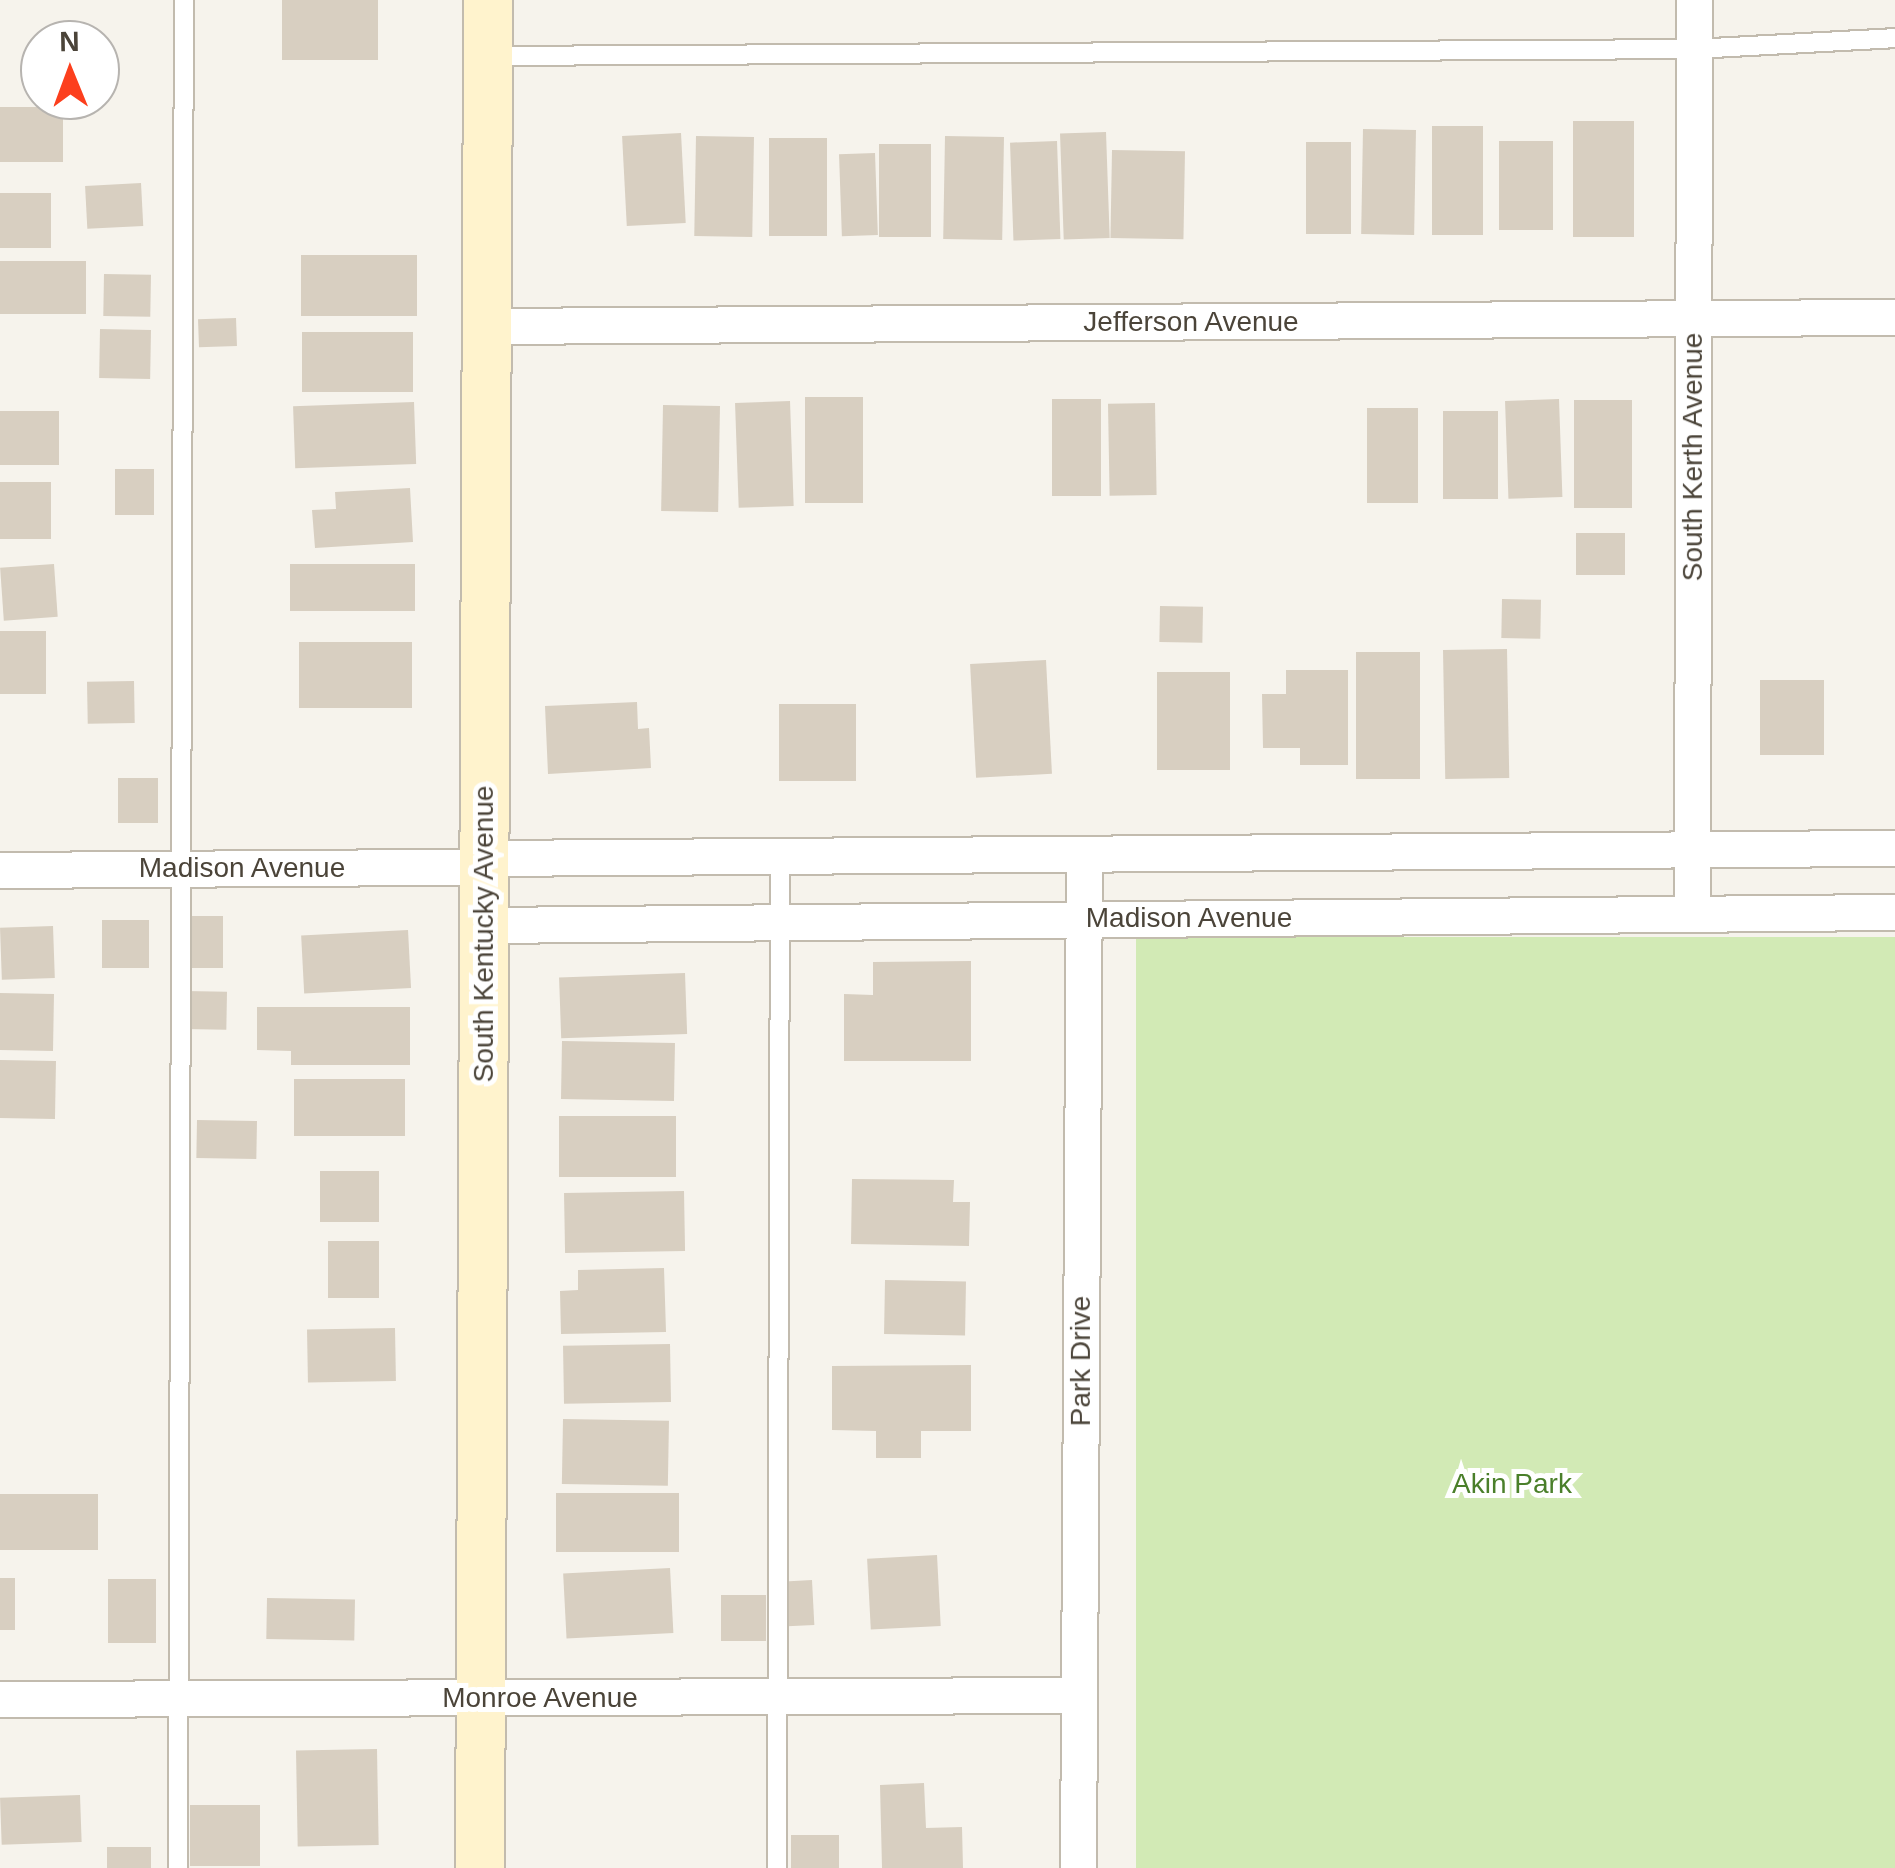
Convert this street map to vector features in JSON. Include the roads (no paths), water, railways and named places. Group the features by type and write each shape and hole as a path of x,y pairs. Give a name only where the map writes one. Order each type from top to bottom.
{"street":[{"name":"South Kentucky Avenue","path":"480,1868 488,0"},
{"name":"South Kerth Avenue","path":"1692,914 1694,0"},
{"name":"Jefferson Avenue","path":"486,326 1895,318"},
{"name":"Madison Avenue","path":"0,870 780,856 1895,848"},
{"name":"Park Drive","path":"1078,1868 1084,854"},
{"name":"Madison Avenue","path":"484,926 1895,912"},
{"name":"Monroe Avenue","path":"0,1699 1079,1696"}],"lane":[{"path":"178,1868 184,0"},
{"path":"487,56 1694,49 1895,38"},
{"path":"777,1868 780,856"}],"park label":[{"name":"Akin Park","path":"1512,1484"}]}
